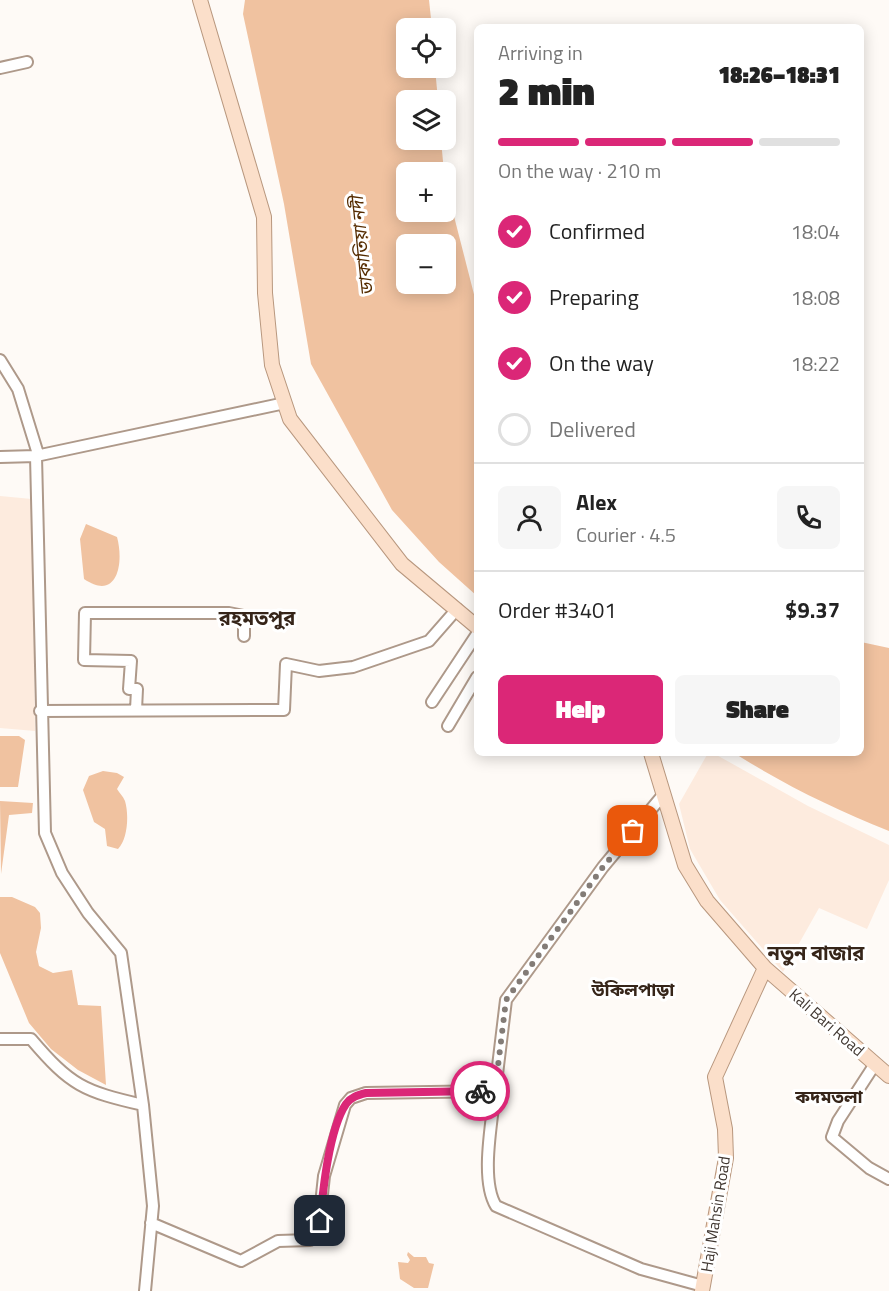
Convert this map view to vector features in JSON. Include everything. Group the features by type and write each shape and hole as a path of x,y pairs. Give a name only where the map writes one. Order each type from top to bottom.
{"main road":[{"path":"200,0 264,217 265,293 272,365 290,419 402,564 474,624"},
{"name":"Kali Bari Road","path":"652,756 686,865 706,901 765,968 889,1076"},
{"name":"Haji Mahsin Road","path":"703,1289 726,1158 726,1140 715,1077 765,968"}],"street":[{"path":"0,68 27,62"},
{"path":"0,360 18,389 37,455 40,711 45,833 62,873 88,913 121,954 143,1105 153,1206 145,1291"},
{"path":"0,457 37,455 285,403"},
{"path":"40,711 284,710 286,664 319,671 353,667 429,641 457,609"},
{"path":"136,710 137,689 129,689 131,660 84,660 86,613 229,613 244,616 244,636"},
{"path":"432,702 474,639"},
{"path":"447,726 474,682"},
{"path":"663,795 603,867 506,1000 495,1091 488,1175 489,1195 496,1206 641,1269 703,1289"},
{"path":"0,1039 31,1039 67,1078 91,1092 143,1105"},
{"path":"875,1064 838,1121 832,1137 869,1168 889,1179"},
{"path":"151,1223 235,1260 246,1260 278,1241 310,1240 318,1232 327,1167 345,1105 351,1098 366,1093 495,1091"}],"shaded area":[{"path":"0,496 32,499 35,731 0,728"},
{"path":"706,756 718,756 808,806 889,845 889,880 867,929 819,908 783,972 720,900 690,849 679,804"}],"water":[{"name":"ডাকাতিয়া নদী","path":"245,0 429,0 431,18 396,18 396,78 436,78 437,90 396,90 396,150 442,150 443,162 396,162 396,222 455,222 474,294 474,593 439,562 392,510 311,364 284,204 243,14"},
{"path":"86,524 117,537 119,567 116,576 104,586 95,585 84,579 80,539"},
{"path":"864,643 889,648 889,831 848,814 739,756 864,756"},
{"path":"0,736 19,736 25,740 18,787 0,787"},
{"path":"103,771 117,773 124,777 117,789 125,801 127,826 124,839 118,849 107,846 105,829 94,822 83,790 89,776"},
{"path":"0,801 33,803 32,813 9,815 1,874"},
{"path":"0,897 12,897 35,907 40,913 41,928 36,952 39,966 53,973 72,970 78,1005 101,1006 106,1085 78,1070 51,1049 29,1023 0,953"},
{"path":"408,1252 414,1257 426,1257 429,1263 434,1264 428,1288 414,1288 400,1279 398,1262 408,1263 410,1260"}],"way so far":[{"path":"480,1091 495,1091 506,1000 603,867 633,831"}],"district":[{"name":"রহমতপুর","path":"257,618"},
{"name":"নতুন বাজার","path":"816,953"},
{"name":"উকিলপাড়া","path":"633,990"},
{"name":"কদমতলা","path":"829,1097"}],"route":[{"path":"320,1221 324,1176 333,1140 345,1105 351,1098 366,1093 480,1091"}]}
